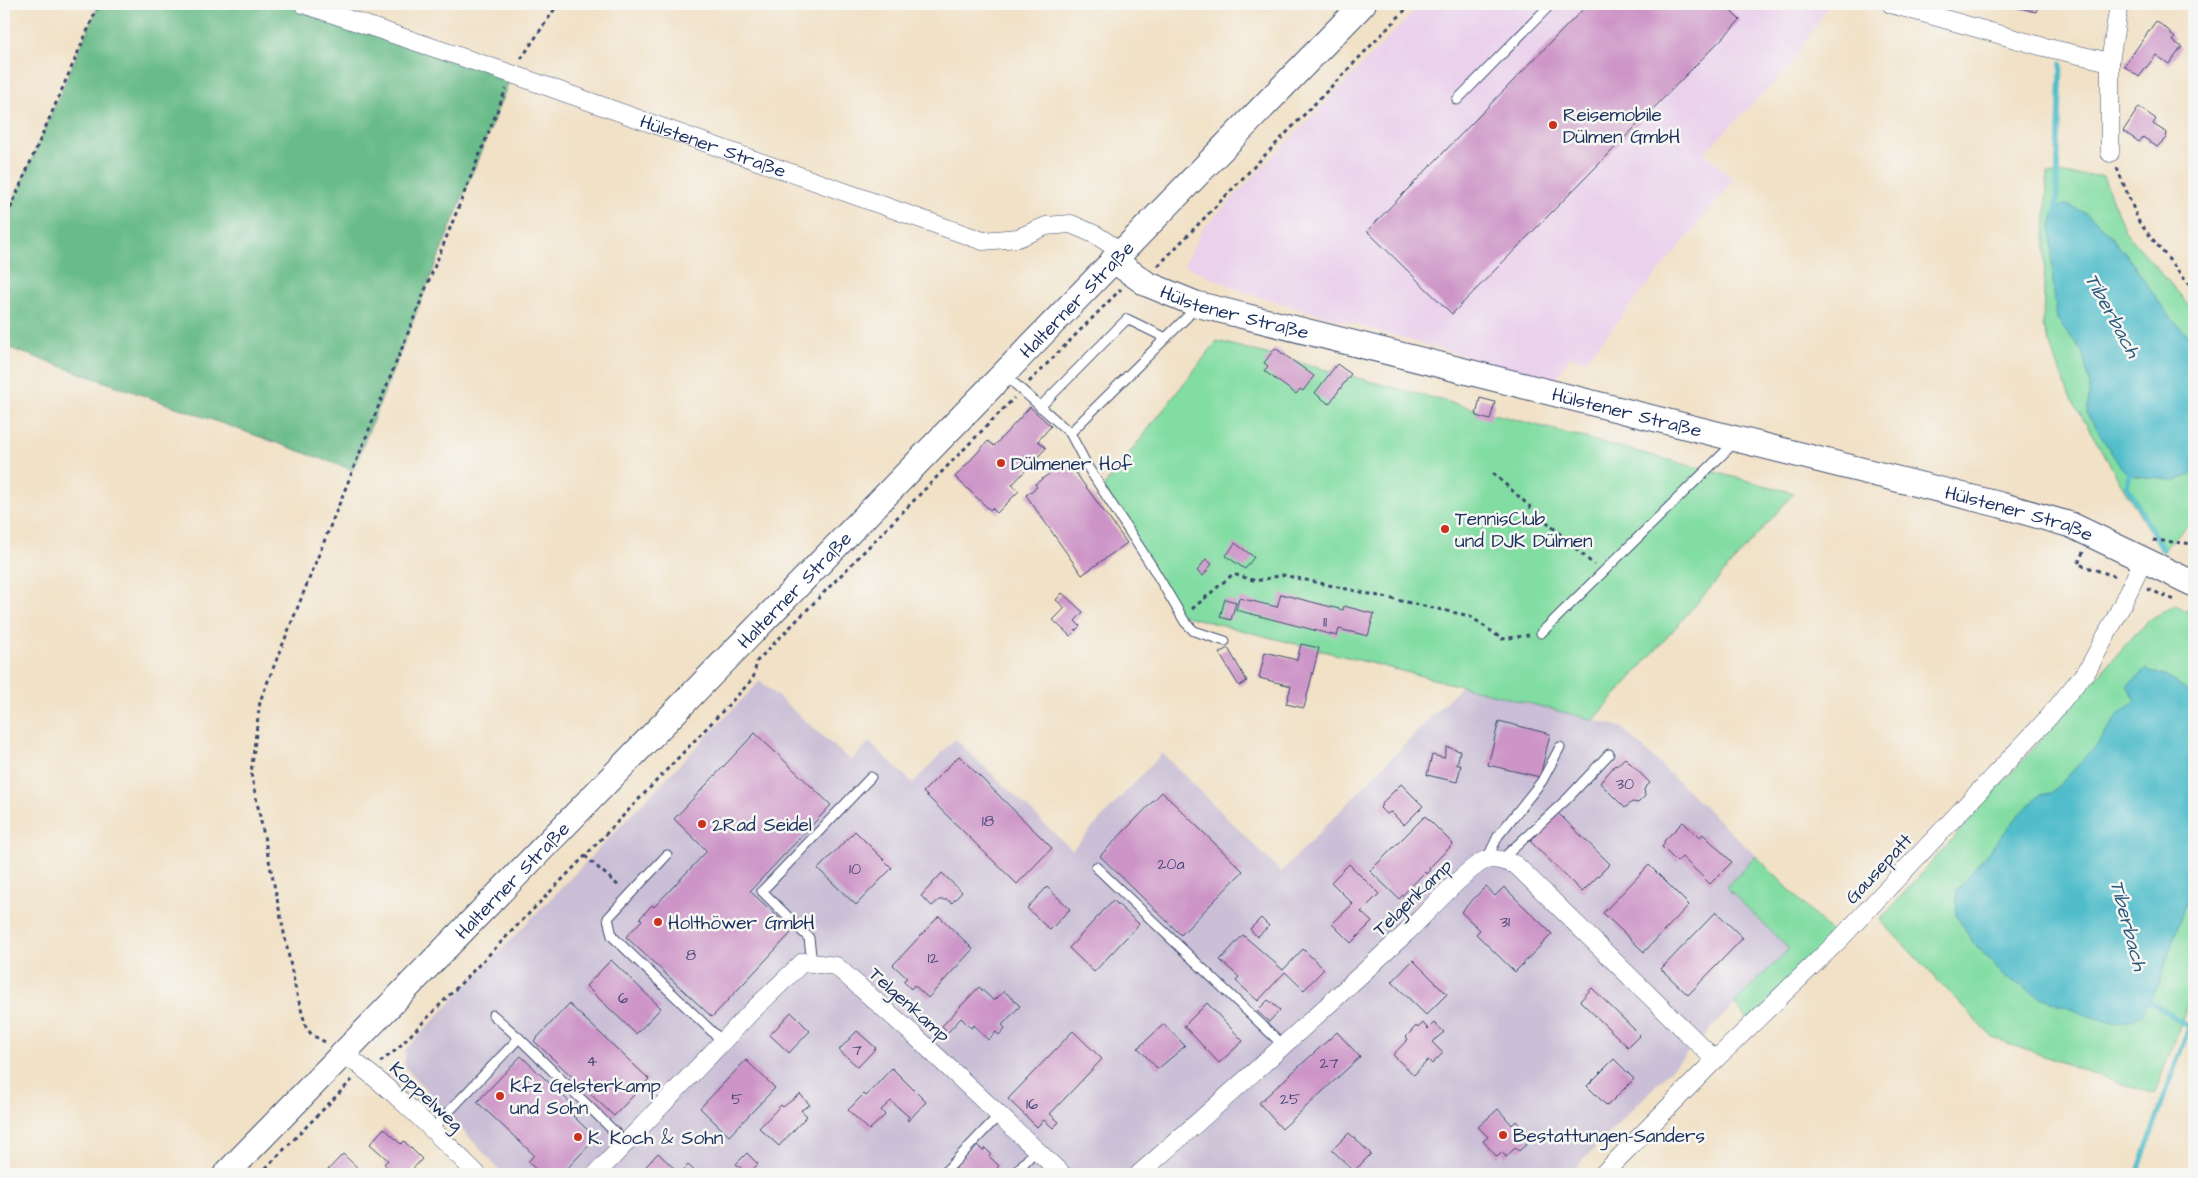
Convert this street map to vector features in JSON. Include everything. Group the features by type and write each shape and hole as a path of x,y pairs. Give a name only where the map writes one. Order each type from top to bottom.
{"main road":[{"name":"Halterner Straße","path":"226,1174 1363,4"},
{"name":"Hülstener Straße","path":"1118,256 1138,278 1147,284 1196,304 1739,438 2001,505 2145,549 2194,584"}],"street":[{"name":"Hülstener Straße","path":"303,4 512,74 983,241 1018,238 1046,226 1070,224 1096,235 1118,256"},
{"path":"1891,4 2044,47 2110,62"},
{"path":"2110,153 2110,62 2120,4"},
{"name":"Gausepatt","path":"1603,1174 1715,1060 1858,921 2054,710 2088,669 2115,619 2145,549"},
{"path":"1494,860 1516,864 1715,1060"},
{"name":"Telgenkamp","path":"1139,1174 1284,1046 1428,912 1468,871 1494,860"},
{"path":"596,1174 803,962 812,963"},
{"name":"Telgenkamp","path":"812,963 836,966 915,1036 1062,1174"},
{"name":"Koppelweg","path":"344,1054 368,1071 432,1129 477,1174"}],"lane":[{"path":"1457,100 1551,4"},
{"path":"1070,433 1166,338 1196,304"},
{"path":"1040,407 1127,319 1166,338"},
{"path":"1004,373 1070,433 1089,470 1194,632 1224,641"},
{"path":"1541,633 1739,438"},
{"path":"1494,860 1498,836 1542,781 1560,747"},
{"path":"1494,860 1568,798 1609,754"},
{"path":"812,963 809,938 762,891 871,777"},
{"path":"667,855 608,918 612,936 723,1042"},
{"path":"1096,868 1284,1046"},
{"path":"493,1016 626,1143"},
{"path":"432,1129 518,1038"},
{"path":"943,1174 999,1115"},
{"path":"1014,1174 1036,1150"}],"path":[{"path":"4,223 99,4"},
{"path":"344,1054 312,1035 306,1027 296,991 251,773 260,701 512,74 558,4"},
{"path":"260,1174 351,1080 368,1071 396,1050 753,680 757,661 1118,291 1161,264 1411,4"},
{"path":"2110,153 2139,222 2194,291"},
{"path":"1493,473 1602,572"},
{"path":"2145,549 2175,542 2194,544"},
{"path":"1184,619 1192,609 1233,574 1256,581 1282,575 1470,616 1502,639 1541,633"},
{"path":"585,856 629,895"}],"shaded area":[{"path":"1421,4 1829,4 1790,66 1704,153 1734,180 1586,360 1569,357 1557,379 1499,366 1246,293 1184,265 1203,229"},
{"path":"760,681 851,761 869,742 913,783 955,739 1072,850 1162,753 1281,872 1461,686 1621,727 1756,856 1726,887 1789,949 1569,1174 503,1174 405,1067 405,1050"}],"green space":[{"path":"99,4 303,4 512,74 353,470 4,346 4,223"},
{"path":"2047,174 2103,176 2125,231 2194,311 2194,519 2163,550 2145,524 2069,395 2043,326"},
{"name":"TennisClub und DJK Dülmen","path":"1217,341 1794,493 1594,720 1174,613 1103,487"},
{"path":"2175,605 2194,614 2194,988 2154,1095 1993,1038 1880,920 2147,621"},
{"path":"1756,856 1835,936 1749,1022 1734,1003 1789,949 1726,887"}],"water":[{"path":"2065,205 2080,210 2095,220 2109,234 2168,314 2194,341 2194,473 2177,481 2129,475 2120,466 2087,414 2090,384 2082,351 2057,319 2053,284 2051,225 2056,208"},
{"path":"2146,669 2167,677 2194,696 2194,876 2159,984 2143,1013 2133,1020 2113,1023 2040,997 2006,977 1972,941 1956,915 1957,890 2019,815 2040,795 2051,793 2098,744 2118,715 2136,700 2127,686"}],"building":[{"name":"Reisemobile Dülmen GmbH","path":"1588,4 1723,4 1740,20 1452,314 1367,231"},
{"path":"2017,4 2039,4 2036,12 2016,7"},
{"path":"2156,21 2172,33 2170,34 2175,38 2173,41 2182,47 2169,64 2156,55 2139,77 2124,66"},
{"path":"2139,107 2156,119 2153,124 2167,133 2166,138 2157,147 2143,137 2139,142 2123,131"},
{"path":"1275,348 1314,376 1303,391 1300,389 1296,394 1264,371 1268,366 1264,363"},
{"path":"1337,364 1351,374 1329,404 1315,393"},
{"path":"1480,398 1495,402 1490,420 1476,416"},
{"name":"Dülmener Hof","path":"1030,407 1051,426 1038,441 1046,448 1012,485 1019,491 997,513 992,508 990,510 955,477 988,441 994,446"},
{"path":"1067,461 1127,543 1082,575 1026,495 1037,487 1035,484"},
{"path":"1235,543 1254,557 1245,569 1226,556"},
{"path":"1206,559 1212,564 1203,576 1197,571"},
{"path":"1062,593 1083,612 1075,621 1080,626 1070,636 1053,620 1065,608 1056,600"},
{"path":"1281,594 1343,610 1344,606 1374,614 1368,636 1339,629 1337,636 1236,610 1239,598 1277,607"},
{"path":"1225,599 1236,602 1231,620 1220,617"},
{"path":"1301,644 1319,648 1304,708 1286,704 1291,686 1259,678 1265,652 1297,660"},
{"path":"1228,648 1247,681 1239,686 1219,653"},
{"path":"1499,721 1550,734 1540,777 1488,765"},
{"path":"755,733 831,805 750,891 793,931 712,1017 626,937 642,920 640,918 652,905 654,907 707,851 674,819"},
{"path":"1447,747 1460,751 1457,765 1461,765 1457,782 1427,775 1432,755 1444,758"},
{"path":"959,756 1052,848 1017,884 923,792"},
{"path":"1625,758 1650,783 1644,789 1645,796 1638,803 1632,802 1625,808 1600,783 1615,765"},
{"path":"1401,784 1423,806 1404,825 1391,812 1386,814 1380,808 1384,801"},
{"path":"1162,792 1243,871 1181,935 1100,856"},
{"path":"1557,812 1610,864 1582,892 1530,841"},
{"path":"1425,816 1453,844 1429,868 1430,870 1426,874 1425,872 1399,899 1370,871"},
{"path":"1683,822 1700,838 1703,834 1732,862 1710,884 1682,857 1677,862 1662,847 1665,843 1664,841"},
{"path":"855,831 892,868 856,905 818,869"},
{"path":"1349,864 1379,894 1361,912 1372,922 1351,943 1332,924 1353,904 1331,882"},
{"path":"1649,865 1689,905 1644,952 1603,913"},
{"path":"942,873 962,892 952,903 947,900 939,900 932,906 921,896"},
{"path":"1486,886 1495,896 1504,887 1552,934 1515,972 1476,934 1480,930 1461,912"},
{"path":"1047,887 1070,909 1050,930 1027,908"},
{"path":"1113,900 1139,924 1094,972 1069,948"},
{"path":"1716,912 1743,938 1688,995 1661,969"},
{"path":"939,916 973,949 928,998 914,985 911,989 903,981 907,978 893,965"},
{"path":"1261,918 1269,926 1257,937 1250,929"},
{"path":"1243,935 1283,970 1303,949 1324,969 1304,990 1285,972 1258,1001 1236,981 1239,977 1220,960"},
{"path":"611,960 661,1008 636,1034 586,986"},
{"path":"1413,960 1447,994 1426,1015 1392,982"},
{"path":"979,987 994,1001 1004,991 1020,1006 1002,1025 1005,1028 999,1035 996,1032 988,1040 974,1025 971,1028 961,1018 948,1032 942,1026"},
{"path":"1592,988 1640,1035 1628,1047 1580,1001"},
{"path":"1268,1000 1280,1010 1269,1022 1257,1011"},
{"path":"1207,1003 1243,1041 1219,1063 1184,1026"},
{"path":"569,1004 649,1079 614,1116 534,1041"},
{"path":"791,1012 810,1031 789,1053 770,1035"},
{"path":"1423,1023 1428,1029 1434,1023 1444,1032 1432,1042 1443,1053 1432,1064 1428,1060 1414,1075 1393,1055 1408,1039 1406,1037 1416,1026 1418,1028"},
{"path":"1164,1024 1185,1046 1158,1069 1138,1048"},
{"path":"857,1031 876,1048 858,1067 839,1050"},
{"path":"1073,1031 1102,1059 1050,1114 1059,1122 1053,1128 1044,1120 1037,1127 1008,1099"},
{"path":"1337,1032 1360,1057 1282,1129 1259,1103"},
{"path":"521,1056 578,1110 573,1116 596,1138 562,1174 541,1174 528,1162 534,1155 477,1102"},
{"path":"1614,1059 1634,1079 1607,1106 1587,1086"},
{"path":"746,1060 775,1088 729,1136 700,1108"},
{"path":"892,1068 926,1102 908,1121 909,1117 891,1101 881,1110 885,1115 869,1130 848,1110 864,1094 866,1096"},
{"path":"800,1094 810,1105 801,1110 807,1116 779,1146 759,1128 781,1105 783,1107"},
{"name":"Bestattungen-Sanders","path":"1498,1109 1512,1125 1516,1121 1523,1128 1519,1132 1529,1142 1519,1151 1515,1148 1506,1157 1502,1152 1497,1157 1483,1141 1488,1137 1478,1127"},
{"path":"384,1128 401,1144 404,1141 422,1159 408,1174 395,1174 384,1164 388,1160 370,1144"},
{"path":"1349,1133 1371,1154 1354,1171 1332,1150"},
{"path":"976,1144 983,1151 985,1148 991,1154 989,1156 999,1166 991,1174 962,1174 954,1167"},
{"path":"658,1153 680,1174 639,1174"},
{"path":"747,1153 758,1164 748,1174 736,1164"},
{"path":"343,1154 364,1174 324,1174"},
{"path":"688,1165 698,1174 680,1174"}],"waterway":[{"name":"Tiberbach","path":"2056,213 2061,64"},
{"name":"Tiberbach","path":"2134,471 2129,475 2127,486 2163,550"},
{"name":"Tiberbach","path":"2137,1174 2189,1027 2144,997"}],"place":[{"name":"Reisemobile Dülmen GmbH","path":"1553,125"},
{"name":"Dülmener Hof","path":"1001,463"},
{"name":"TennisClub und DJK Dülmen","path":"1445,529"},
{"name":"2Rad Seidel","path":"702,824"},
{"name":"Holthöwer GmbH","path":"658,922"},
{"name":"Kfz Gelsterkamp und Sohn","path":"500,1096"},
{"name":"Bestattungen-Sanders","path":"1503,1135"},
{"name":"K. Koch & Sohn","path":"578,1137"}]}
